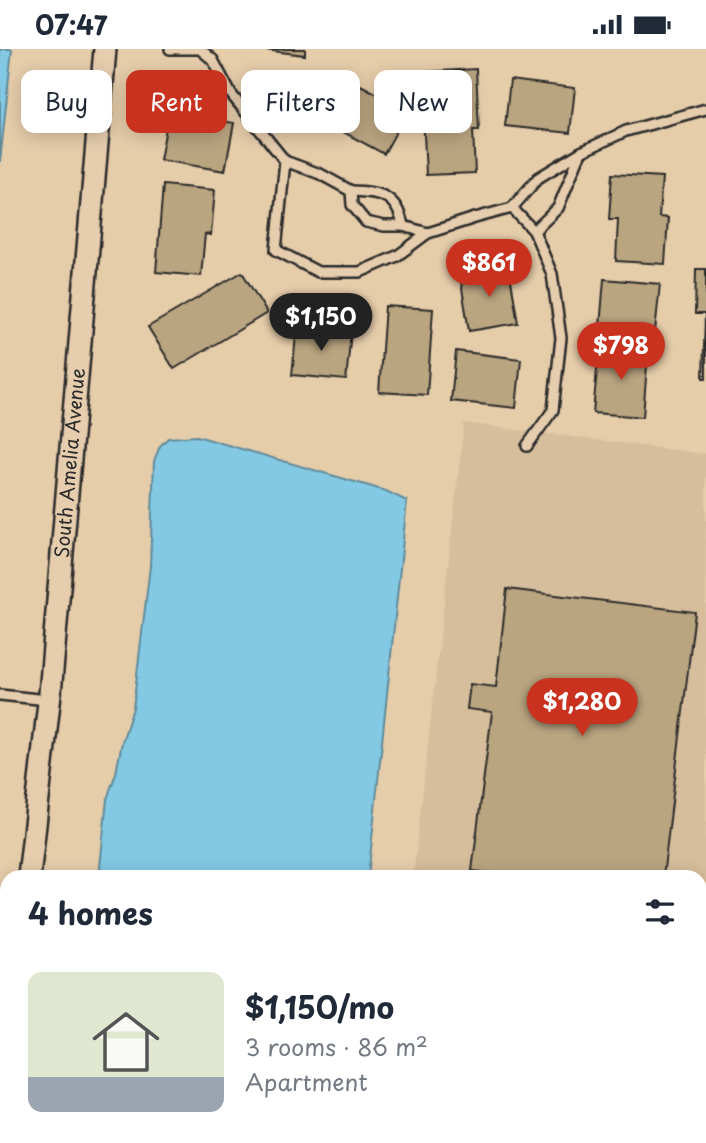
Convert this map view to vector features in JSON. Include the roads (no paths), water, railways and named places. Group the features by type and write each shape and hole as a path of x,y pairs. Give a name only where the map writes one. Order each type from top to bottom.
{"street":[{"name":"South Amelia Avenue","path":"30,870 50,700 105,49"}],"lane":[{"path":"170,49 200,50 214,60 231,94 285,161 320,174 351,191 384,195 391,200 401,216 403,226"},
{"path":"285,161 276,250 318,272 360,272 397,256 428,233 512,208 537,178 626,131 706,109"},
{"path":"534,231 558,208 582,152"},
{"path":"351,191 352,205 366,222 403,226 428,233"},
{"path":"512,208 534,231 552,274 561,338 553,410 527,446"},
{"path":"0,695 50,700"}],"water":[{"path":"0,49 12,49 0,162"},
{"path":"197,436 386,491 407,501 369,870 100,870 107,799 133,708 150,566 154,461 160,446 168,438"}]}
